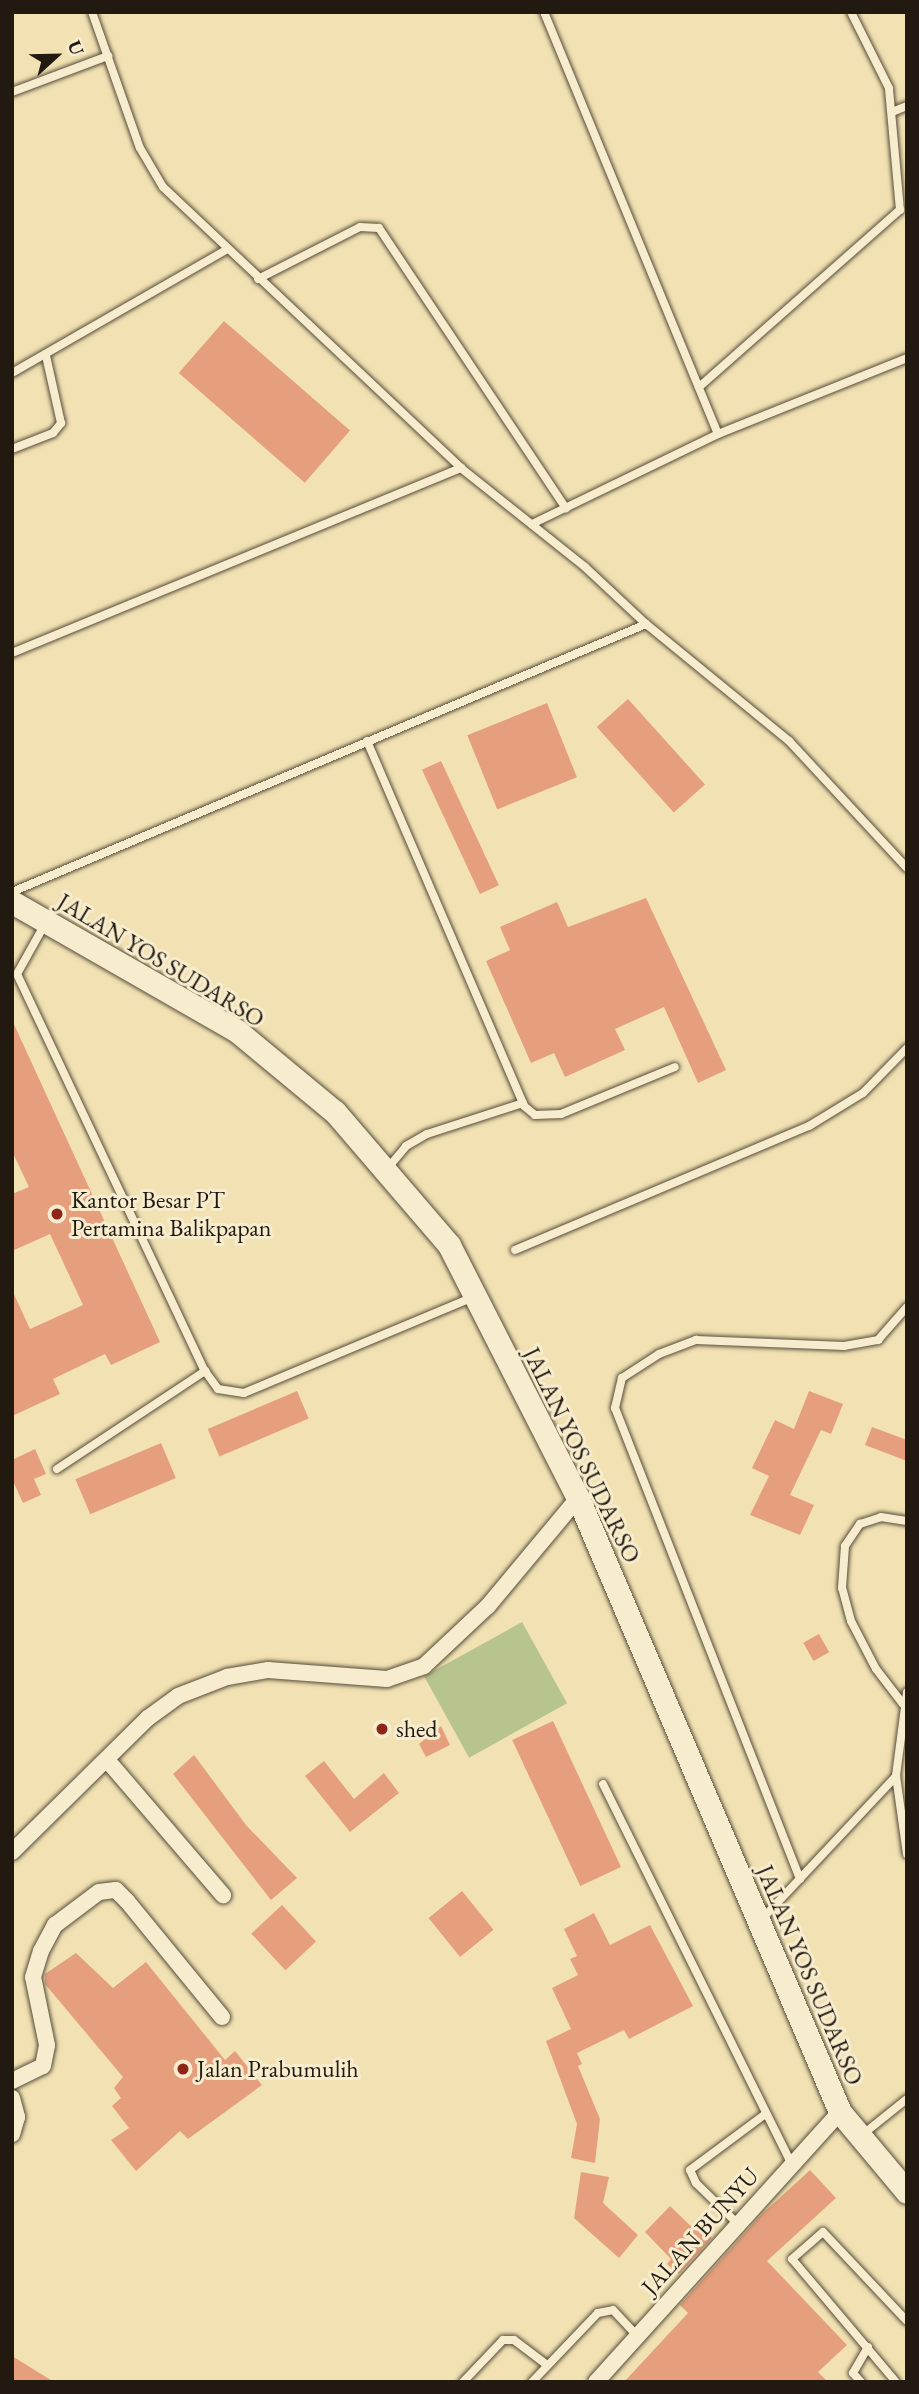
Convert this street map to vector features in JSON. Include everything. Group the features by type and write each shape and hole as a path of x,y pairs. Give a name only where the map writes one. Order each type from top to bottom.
{"main road":[{"name":"JALAN YOS SUDARSO","path":"12,902 237,1031 335,1112 387,1169 449,1245 578,1498 840,2112 907,2192"}],"street":[{"path":"12,1852 108,1761 148,1718 178,1696 227,1677 268,1670 387,1679 424,1666 488,1606 578,1498"},
{"path":"108,1761 223,1895"},
{"path":"12,2081 43,2066 47,2045 33,1976 41,1951 55,1925 99,1892 116,1890 127,1901 222,2017"},
{"path":"12,2098 17,2117 12,2134"},
{"name":"JALAN BUNYU","path":"596,2382 791,2163 840,2112"}],"lane":[{"path":"92,12 148,166 226,250 461,468 532,524 646,624 789,741 907,867"},
{"path":"544,12 719,434"},
{"path":"699,387 904,212 889,88 850,12"},
{"path":"12,92 108,56"},
{"path":"891,112 907,106"},
{"path":"258,279 359,227 379,228 566,508"},
{"path":"12,373 46,356 226,250"},
{"path":"12,449 53,433 61,423 46,356"},
{"path":"532,524 719,434 907,358"},
{"path":"12,653 461,468"},
{"path":"12,892 646,624"},
{"path":"368,741 523,1103 535,1115 561,1114 675,1067"},
{"path":"46,922 15,973 205,1371 218,1389 244,1393 474,1297"},
{"path":"515,1250 809,1126 863,1093 907,1048"},
{"path":"387,1169 406,1146 426,1134 523,1103"},
{"path":"800,1879 615,1408 622,1378 659,1354 696,1340 844,1346 878,1340 907,1307"},
{"path":"57,1469 205,1371"},
{"path":"903,1704 876,1669 851,1621 842,1588 845,1546 860,1524 881,1517 907,1521"},
{"path":"907,1692 903,1704 896,1776 907,1854"},
{"path":"759,1923 896,1776"},
{"path":"603,1784 764,2115 791,2163"},
{"path":"860,2137 907,2099"},
{"path":"738,2224 696,2183 690,2170 764,2115"},
{"path":"897,2382 792,2262 819,2232 830,2237 907,2321"},
{"path":"532,2382 580,2329 606,2309 613,2310 637,2336"},
{"path":"463,2382 503,2340 514,2340 547,2365"},
{"path":"861,2382 853,2373 868,2347"}],"green space":[{"path":"522,1622 567,1703 469,1758 424,1676"}],"building":[{"path":"224,321 350,431 305,483 179,373"},
{"path":"628,699 705,784 674,813 597,727"},
{"path":"547,703 577,777 497,809 467,735"},
{"path":"441,761 499,885 480,894 422,770"},
{"path":"646,898 726,1070 698,1083 664,1007 615,1029 625,1050 565,1077 554,1053 531,1063 486,961 510,950 500,927 557,902 568,927"},
{"name":"Kantor Besar PT Pertamina Balikpapan","path":"12,1020 160,1342 111,1365 105,1354 53,1379 60,1394 12,1416 12,1290 30,1329 83,1305 50,1234 12,1251 12,1194 29,1187 12,1151"},
{"path":"297,1391 309,1419 219,1457 208,1429"},
{"path":"809,1391 843,1404 831,1434 821,1430 790,1495 814,1505 800,1535 750,1515 769,1476 752,1468 775,1420 794,1429"},
{"path":"872,1427 907,1440 907,1461 865,1445"},
{"path":"161,1443 176,1478 90,1514 75,1479"},
{"path":"35,1449 46,1474 34,1479 41,1495 23,1503 12,1479 12,1460"},
{"path":"819,1634 829,1652 813,1661 803,1643"},
{"path":"553,1721 621,1867 580,1886 512,1740"},
{"path":"441,1726 450,1745 426,1757 419,1744"},
{"path":"194,1755 246,1825 297,1878 271,1900 173,1774"},
{"path":"324,1761 354,1799 384,1773 399,1793 350,1832 305,1776"},
{"path":"462,1891 493,1930 460,1957 429,1918"},
{"path":"282,1905 316,1942 285,1970 251,1934"},
{"path":"594,1913 610,1945 650,1925 693,2006 629,2039 624,2030 577,2053 582,2064 578,2066 600,2119 595,2163 571,2158 577,2124 546,2041 571,2029 552,1988 578,1975 570,1959 577,1956 564,1929"},
{"name":"Jalan Prabumulih","path":"76,1953 113,1988 146,1962 225,2060 235,2051 262,2085 188,2139 180,2131 136,2171 111,2140 129,2128 112,2106 121,2098 114,2088 123,2077 45,1984 45,1974"},
{"path":"810,2170 836,2198 767,2261 847,2345 818,2372 828,2382 624,2382 688,2313 680,2305 762,2214"},
{"path":"581,2172 609,2177 603,2203 638,2235 619,2258 574,2218"},
{"path":"670,2206 696,2231 700,2227 712,2238 679,2274 667,2264 671,2259 645,2232"},
{"path":"12,2356 54,2382 12,2382"}],"place":[{"name":"Kantor Besar PT Pertamina Balikpapan","path":"57,1214"},
{"name":"shed","path":"382,1729"},
{"name":"Jalan Prabumulih","path":"183,2069"}]}
